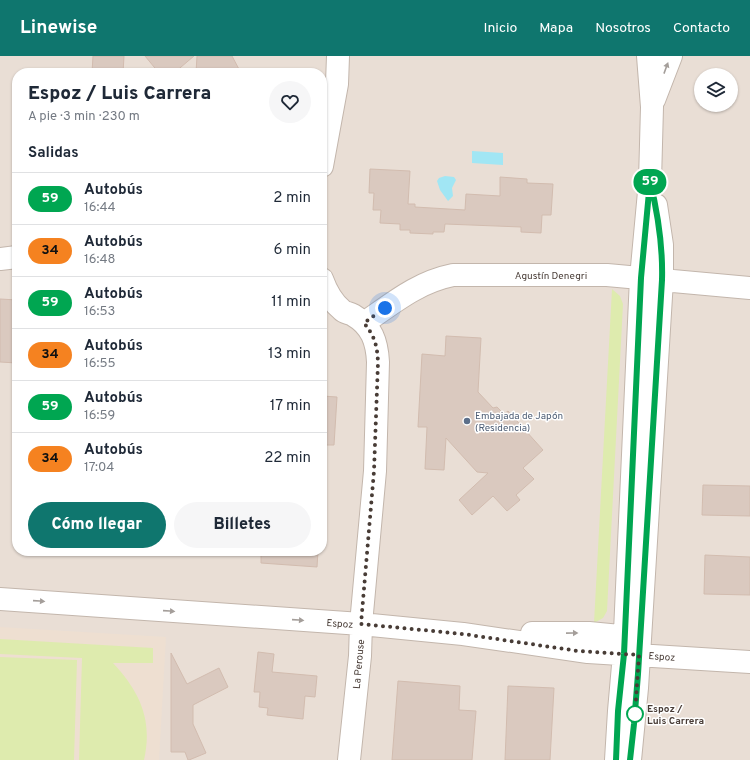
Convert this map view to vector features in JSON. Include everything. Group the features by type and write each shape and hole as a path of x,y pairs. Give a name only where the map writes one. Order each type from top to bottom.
{"street":[{"path":"327,139 337,84 338,56"},
{"path":"630,760 634,724 632,642 652,279 662,251 659,224 650,181 652,107 648,56"},
{"path":"652,107 671,56"},
{"path":"0,259 12,258"},
{"name":"Agustín Denegri","path":"364,323 407,293 436,278 453,275 608,275 750,288"},
{"name":"La Perouse","path":"327,290 331,298 332,309 353,315 364,323 373,334 377,347 378,362 374,471 361,624 360,656 349,760"},
{"name":"Espoz","path":"0,599 361,624 463,634 578,651 632,642 750,662"},
{"path":"616,760 618,711 632,642"}],"shaded area":[{"path":"0,56 750,56 750,760 0,760"},
{"path":"0,627 166,637 159,760 0,760"}],"green space":[{"path":"612,289 620,296 623,304 607,611 603,618 594,623"},
{"path":"0,639 153,648 153,663 113,663 130,685 142,707 147,732 144,760 79,760 82,658 0,654"},
{"path":"0,657 77,660 74,760 0,760"}],"water":[{"path":"472,151 503,153 503,165 472,163"},
{"path":"445,176 454,177 456,180 452,188 453,196 448,201 440,190 437,181 439,178"}],"building":[{"path":"93,56 124,56 123,68 92,68"},
{"path":"145,56 194,56 180,68 155,68"},
{"path":"197,56 232,56 238,68 196,68"},
{"path":"370,169 410,171 408,204 415,204 415,207 465,210 466,194 500,196 500,177 527,179 527,183 553,184 551,215 542,215 541,233 521,232 521,227 445,224 444,232 433,232 433,234 410,233 410,230 400,230 400,224 380,223 381,210 373,210 374,193 369,193"},
{"path":"0,299 12,300 12,363 0,362"},
{"name":"Embajada de Japón (Residencia)","path":"446,336 481,338 478,392 493,408 497,407 504,414 508,411 543,450 523,468 534,479 516,495 520,500 507,511 493,496 472,515 459,500 488,473 477,472 446,438 444,470 425,469 427,427 418,427 422,354 445,356"},
{"path":"327,396 337,397 334,445 327,445"},
{"path":"703,485 750,486 750,516 702,515"},
{"path":"705,555 750,557 750,595 704,594"},
{"path":"261,556 318,556 317,567 261,563"},
{"path":"258,652 274,654 272,672 317,676 315,697 305,696 303,719 267,715 268,708 259,707 260,692 254,692"},
{"path":"171,653 187,684 219,668 228,687 193,705 193,724 206,753 189,760 185,752 171,752"},
{"path":"398,681 460,686 459,710 476,711 472,760 392,760"},
{"path":"508,686 554,688 550,760 505,760"}],"bus line":[{"name":"59","path":"616,760 618,711 624,654 641,278 650,181 662,245 662,280 638,674 630,760"}],"place":[{"name":"Embajada de Japón (Residencia)","path":"467,421"},
{"name":"Espoz / Luis Carrera","path":"635,714"}],"route":[{"path":"385,308 364,323 373,334 377,347 378,362 374,471 361,624 463,634 578,651 639,655 635,714"}]}
